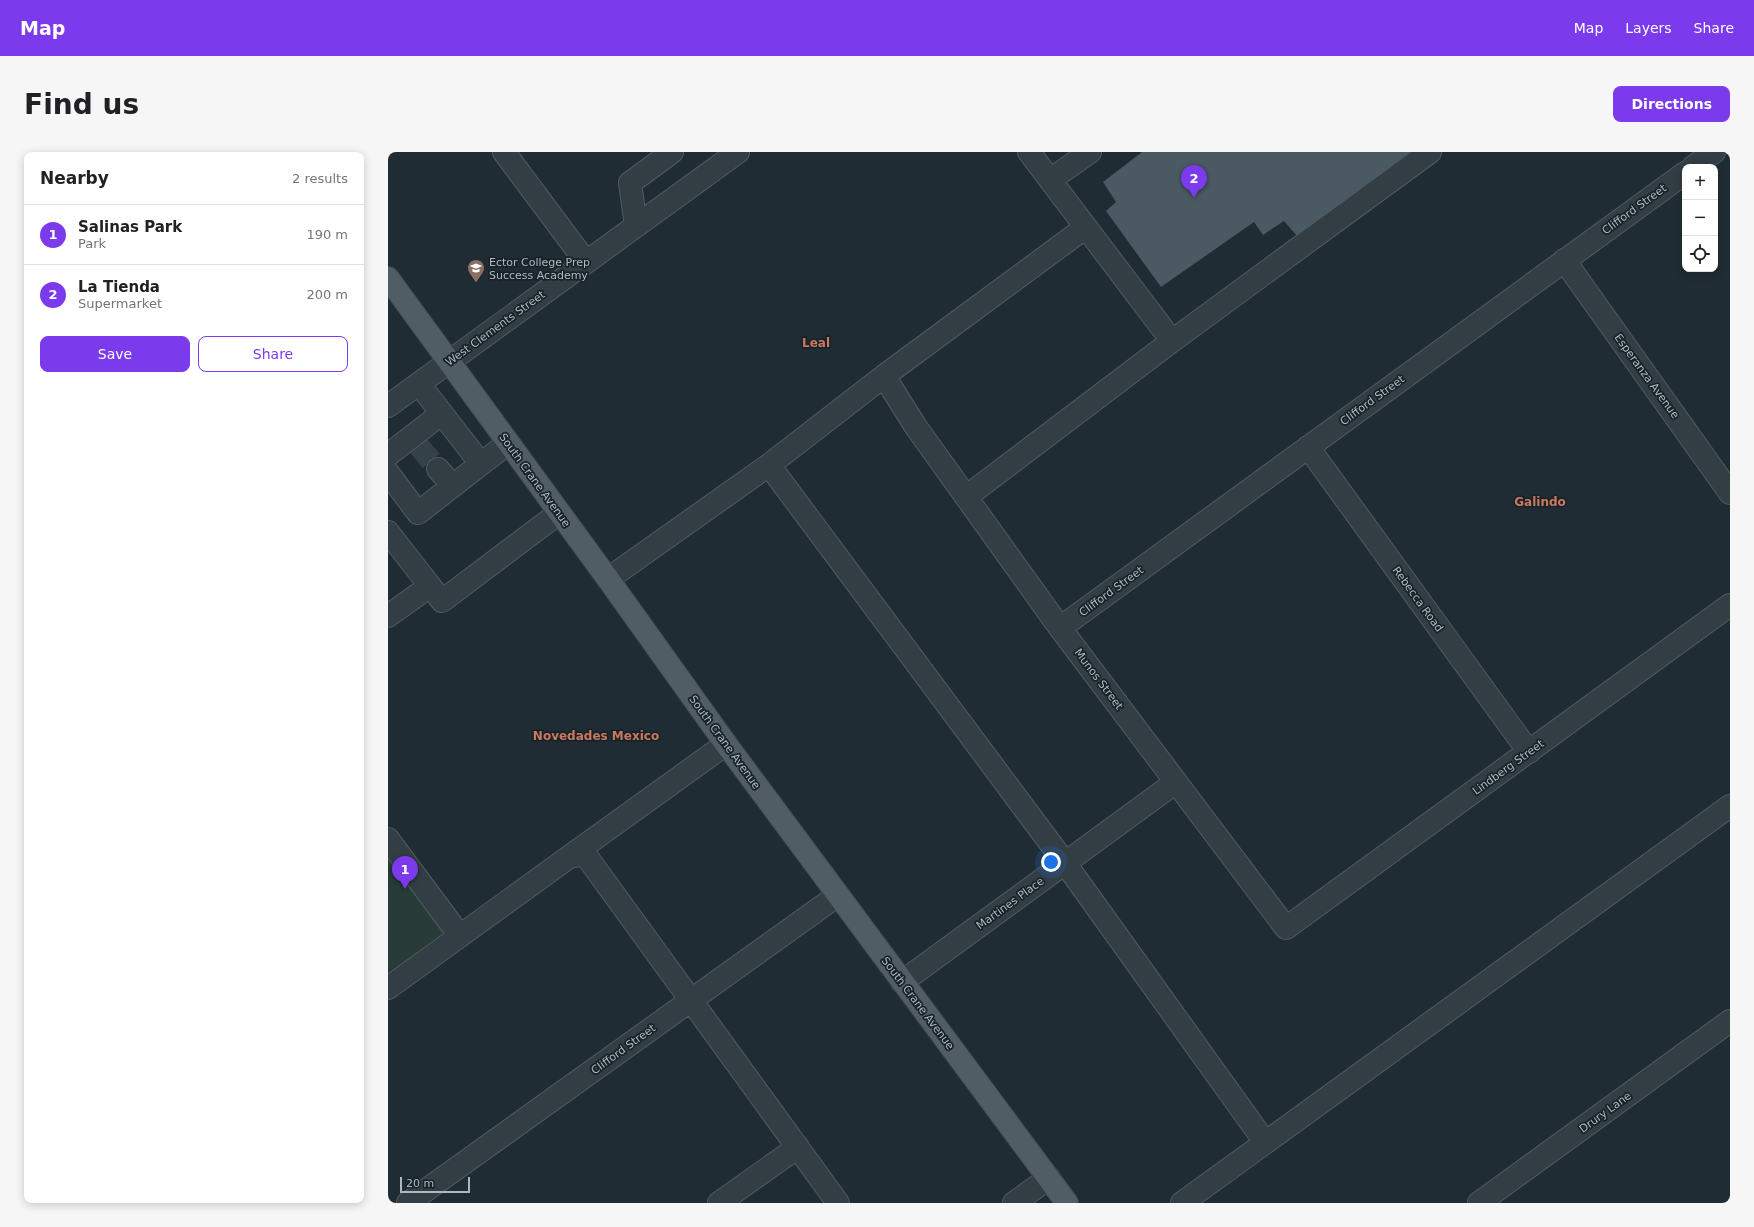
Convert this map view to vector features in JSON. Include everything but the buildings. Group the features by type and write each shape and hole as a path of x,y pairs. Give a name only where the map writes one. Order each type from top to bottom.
{"main road":[{"name":"South Crane Avenue","path":"388,278 608,579 726,744 1067,1203"}],"street":[{"path":"504,152 586,262"},
{"path":"636,226 630,183 672,152"},
{"name":"West Clements Street","path":"388,406 738,152"},
{"path":"1028,152 1172,341"},
{"path":"1050,180 1090,152"},
{"path":"966,497 1172,341 1430,152"},
{"path":"1698,164 1714,152"},
{"name":"Clifford Street","path":"1060,628 1682,175"},
{"path":"608,579 769,465 884,376 1086,227"},
{"name":"Esperanza Avenue","path":"1564,260 1730,493"},
{"name":"Munos Street","path":"884,376 916,427 1060,628 1286,928"},
{"path":"419,384 481,464"},
{"path":"388,455 414,440 442,414"},
{"path":"388,473 418,513 508,443"},
{"name":"Rebecca Road","path":"1308,447 1529,752"},
{"path":"769,465 1065,863 1265,1142"},
{"path":"438,469 453,486"},
{"path":"388,532 442,601 559,513"},
{"path":"388,616 430,586"},
{"name":"Lindberg Street","path":"1286,928 1730,605"},
{"path":"388,988 726,744"},
{"name":"Martines Place","path":"902,982 1176,782"},
{"path":"1182,1203 1730,806"},
{"path":"388,840 460,936"},
{"path":"569,857 580,854 587,857 838,1203"},
{"name":"Clifford Street","path":"408,1203 838,895"},
{"name":"Drury Lane","path":"1479,1203 1730,1021"},
{"path":"719,1203 798,1147"},
{"path":"1014,1203 1049,1178"}],"green space":[{"path":"388,845 456,934 388,985"}],"tunnel":[{"path":"417,444 438,469"}],"place":[{"name":"La Tienda","path":"1194,198"},
{"name":"Ector College Prep Success Academy","path":"476,283"},
{"name":"Salinas Park","path":"405,889"}],"district":[{"name":"Leal","path":"816,343"},
{"name":"Galindo","path":"1540,502"},
{"name":"Novedades Mexico","path":"596,736"}]}
